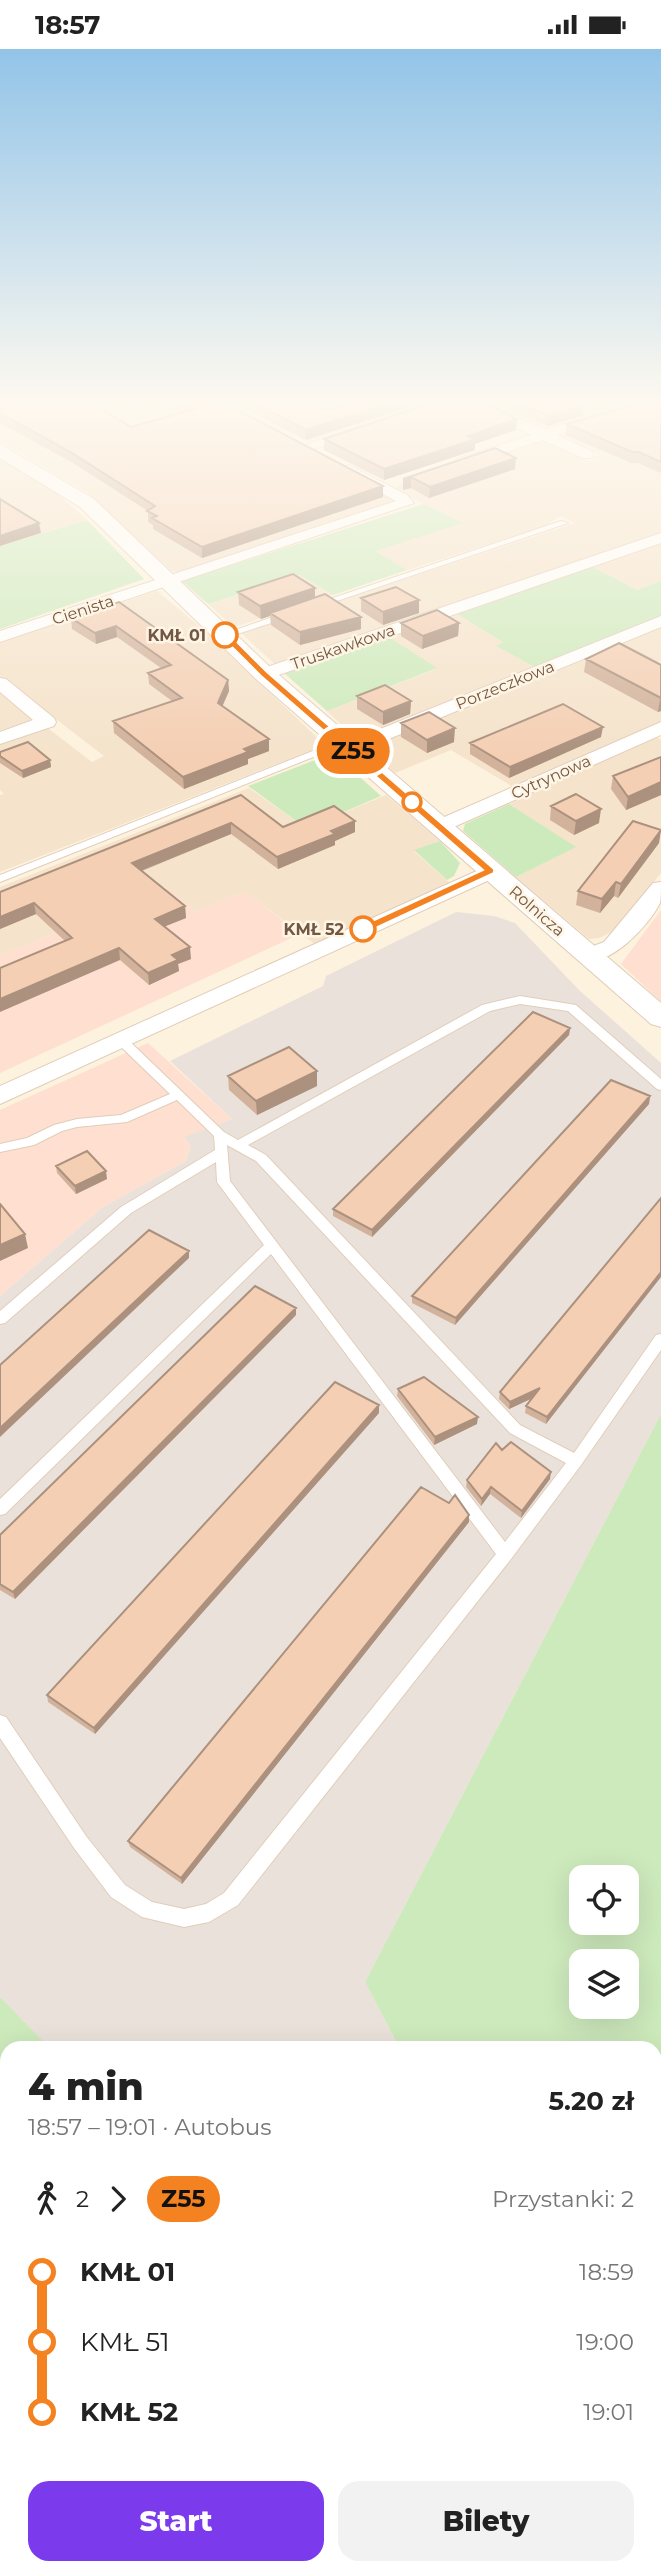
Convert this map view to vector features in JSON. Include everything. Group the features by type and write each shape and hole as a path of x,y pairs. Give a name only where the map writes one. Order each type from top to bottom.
{"street":[{"name":"Rolnicza","path":"104,520 264,674 661,1018"},
{"name":"Cienista","path":"0,637 356,520"},
{"name":"Truskawkowa","path":"264,674 661,538"},
{"name":"Porzeczkowa","path":"346,745 661,621"},
{"path":"0,683 47,722 0,738"},
{"name":"Cytrynowa","path":"440,826 661,728"},
{"path":"0,1096 490,871"},
{"path":"588,955 612,947 661,888"}],"lane":[{"path":"225,635 564,523"},
{"path":"0,879 346,745"},
{"path":"238,1145 486,1008 520,1000 572,1008 661,1086"},
{"path":"121,1040 220,1135 261,1158 515,1429 576,1461"},
{"path":"0,1148 30,1142 58,1128 76,1123 123,1119 178,1095"},
{"path":"220,1135 224,1182 505,1554"},
{"path":"0,1319 126,1210 222,1152"},
{"path":"0,1509 271,1246"},
{"path":"0,1723 80,1842 118,1891 149,1910 184,1918 209,1913 231,1899 505,1554 576,1461 661,1339"}],"shaded area":[{"path":"0,520 87,520 0,546"},
{"path":"117,520 349,520 184,573 172,571"},
{"path":"456,520 554,520 545,526 407,570 374,551 462,523"},
{"path":"568,520 661,520 661,534 277,666 241,633 575,523"},
{"path":"661,544 661,581 637,590 593,567"},
{"path":"300,575 333,595 234,627 208,604"},
{"path":"157,591 205,631 325,745 0,872 0,795 4,794 0,790 0,742 45,726 92,762 104,756 0,676 0,643"},
{"path":"457,614 504,642 497,646 535,667 357,740 327,711 436,669 389,637"},
{"path":"661,626 661,661 658,663 661,665 661,723 515,788 451,750 395,773 367,748"},
{"path":"0,692 37,721 0,734"},
{"path":"657,737 661,740 661,873 614,931 589,939 516,877 575,847 509,804"},
{"path":"249,788 306,828 386,795 440,841 414,851 451,884 316,945 248,894 237,894 196,912 165,887 0,956 0,887"},
{"path":"166,887 196,912 237,894 248,894 300,934 0,1073 0,956"},
{"path":"661,910 661,1002 621,964"},
{"path":"456,912 494,916 515,923 579,990 661,1063 661,1414 365,1982 396,2041 43,2041 0,1997 0,1296 103,1207 186,1161 191,1146 184,1137 232,1119 170,1061 323,986 326,976"},
{"path":"148,1043 232,1119 185,1137 191,1146 186,1161 103,1207 0,1296 0,1110"}],"green space":[{"path":"87,520 144,579 0,629 0,546"},
{"path":"374,520 456,520 463,523 375,551 407,570 333,595 300,575 208,604 182,581"},
{"path":"593,567 637,590 661,581 661,616 535,667 496,646 503,642 457,614"},
{"path":"389,637 437,668 327,711 284,673"},
{"path":"333,753 381,796 306,828 248,786"},
{"path":"509,804 576,847 516,877 463,831 465,824"},
{"path":"440,841 460,863 454,876 447,880 414,850"},
{"path":"661,1414 661,2041 396,2041 365,1982"},
{"path":"0,1997 43,2041 0,2041"}],"building":[{"path":"0,520 34,520 39,523 0,536"},
{"path":"155,520 283,520 202,547"},
{"path":"293,574 315,588 260,606 238,592"},
{"path":"396,587 419,600 383,612 361,598"},
{"path":"325,594 361,617 300,632 270,613"},
{"path":"119,602 228,680 218,703 269,739 244,749 248,752 183,777 113,721 182,698 148,673 171,665 116,626 95,633 71,618"},
{"path":"437,610 459,623 423,636 401,623"},
{"path":"619,643 661,665 661,698 586,659"},
{"path":"385,685 411,701 383,712 357,696"},
{"path":"563,704 603,727 510,767 470,743"},
{"path":"429,712 455,728 427,740 401,723"},
{"path":"28,742 50,760 22,771 0,756 0,752"},
{"path":"661,757 661,782 628,797 613,776"},
{"path":"576,794 601,809 576,821 551,806"},
{"path":"241,795 283,827 334,806 355,821 331,831 335,834 277,857 231,823 132,863 185,906 155,919 190,947 172,955 178,960 148,973 119,948 0,999 0,968 72,938 34,903 0,917 0,892"},
{"path":"633,821 661,830 621,884 616,882 602,899 578,891"},
{"path":"533,1012 570,1028 372,1230 333,1209"},
{"path":"289,1047 317,1071 256,1101 228,1076"},
{"path":"611,1080 650,1096 456,1318 412,1296"},
{"path":"87,1151 106,1171 75,1186 56,1166"},
{"path":"661,1198 661,1272 547,1417 526,1406 540,1388 510,1402 500,1392"},
{"path":"0,1204 25,1234 0,1245"},
{"path":"149,1230 189,1251 0,1428 0,1365"},
{"path":"255,1286 296,1308 13,1592 0,1584 0,1535"},
{"path":"424,1377 478,1417 435,1437 398,1389"},
{"path":"335,1382 379,1405 94,1728 47,1695"},
{"path":"511,1442 551,1472 522,1511 491,1487 482,1499 467,1480 496,1443 502,1450"},
{"path":"421,1487 449,1503 455,1495 469,1515 181,1878 128,1841"}],"bus line":[{"name":"Z55","path":"225,635 264,674 490,871 363,929"}],"place":[{"name":"KMŁ 01","path":"225,635"},
{"name":"KMŁ 52","path":"363,929"}]}
